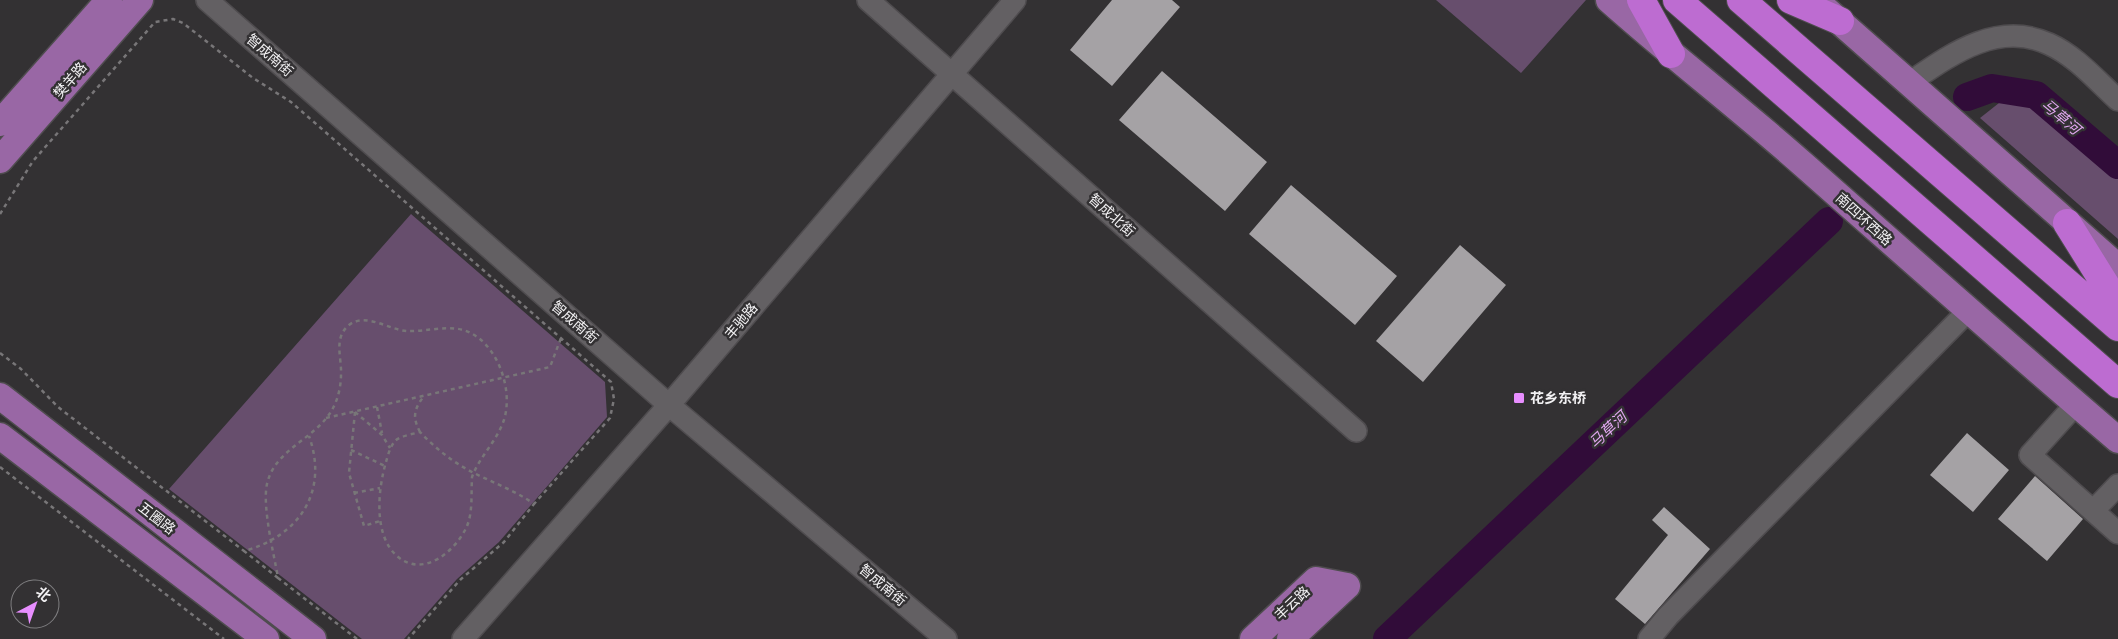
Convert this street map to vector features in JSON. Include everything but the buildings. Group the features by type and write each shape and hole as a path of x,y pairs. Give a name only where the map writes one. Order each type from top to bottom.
{"highway":[{"path":"1641,0 1671,54"},
{"path":"1677,0 2118,384"},
{"path":"1741,0 2118,327"},
{"path":"1791,0 1840,21"},
{"path":"2067,223 2118,305"}],"main road":[{"name":"樊羊路","path":"0,123 109,0"},
{"name":"樊羊路","path":"0,160 140,0"},
{"name":"南四环西路","path":"1609,0 1804,165 1968,311 2118,440"},
{"path":"1815,0 2118,267"},
{"name":"五圈路","path":"0,396 314,639"},
{"path":"0,436 266,639"},
{"name":"丰云路","path":"1253,639 1316,580 1347,586 1290,639"}],"street":[{"name":"智成南街","path":"208,0 670,405 946,639"},
{"name":"智成北街","path":"868,0 1356,431"},
{"name":"丰驰路","path":"463,639 670,405 1015,0"},
{"path":"1909,83 1953,53 1988,39 2017,36 2049,44 2074,60 2118,100"},
{"path":"1649,639 1668,616 1968,311"},
{"path":"2076,404 2030,455 2118,533"},
{"path":"2093,511 2118,485"}],"path":[{"path":"0,214 33,161 155,22 173,19 183,23 253,78 291,102 611,382 614,409 610,418 534,504 504,542 460,580 408,639"},
{"path":"278,578 266,500 267,486 270,476 281,458 309,436 326,418 336,402 341,376 340,340 347,327 360,321 376,322 400,331 417,332 451,328 473,333 490,349 503,378 508,403 503,424 476,465 471,510 467,525 460,539 449,551 426,564 416,564 398,557 391,549 385,536 379,507 380,488 390,448 396,440 420,432"},
{"path":"326,418 550,367 561,338"},
{"path":"0,353 21,369 58,407 356,639"},
{"path":"424,396 414,415 420,432 444,454 474,473 523,496 534,504"},
{"path":"377,407 382,435"},
{"path":"355,412 382,435 390,448"},
{"path":"355,412 349,473 364,526 381,521"},
{"path":"244,551 272,540 294,522 311,497 316,474 315,459 309,436"},
{"path":"351,450 385,466"},
{"path":"0,466 224,639"},
{"path":"354,493 380,488"}],"shaded area":[{"path":"1436,0 1586,0 1521,73"},
{"path":"1999,103 2031,103 2118,177 2118,239 1980,118"},
{"path":"411,214 605,382 607,417 499,542 457,579 404,639 362,639 169,489"}],"waterway":[{"name":"马草河","path":"1967,97 1992,88 2036,95 2118,165"},
{"name":"马草河","path":"1387,639 1829,221"}],"place":[{"name":"花乡东桥","path":"1519,398"}]}
